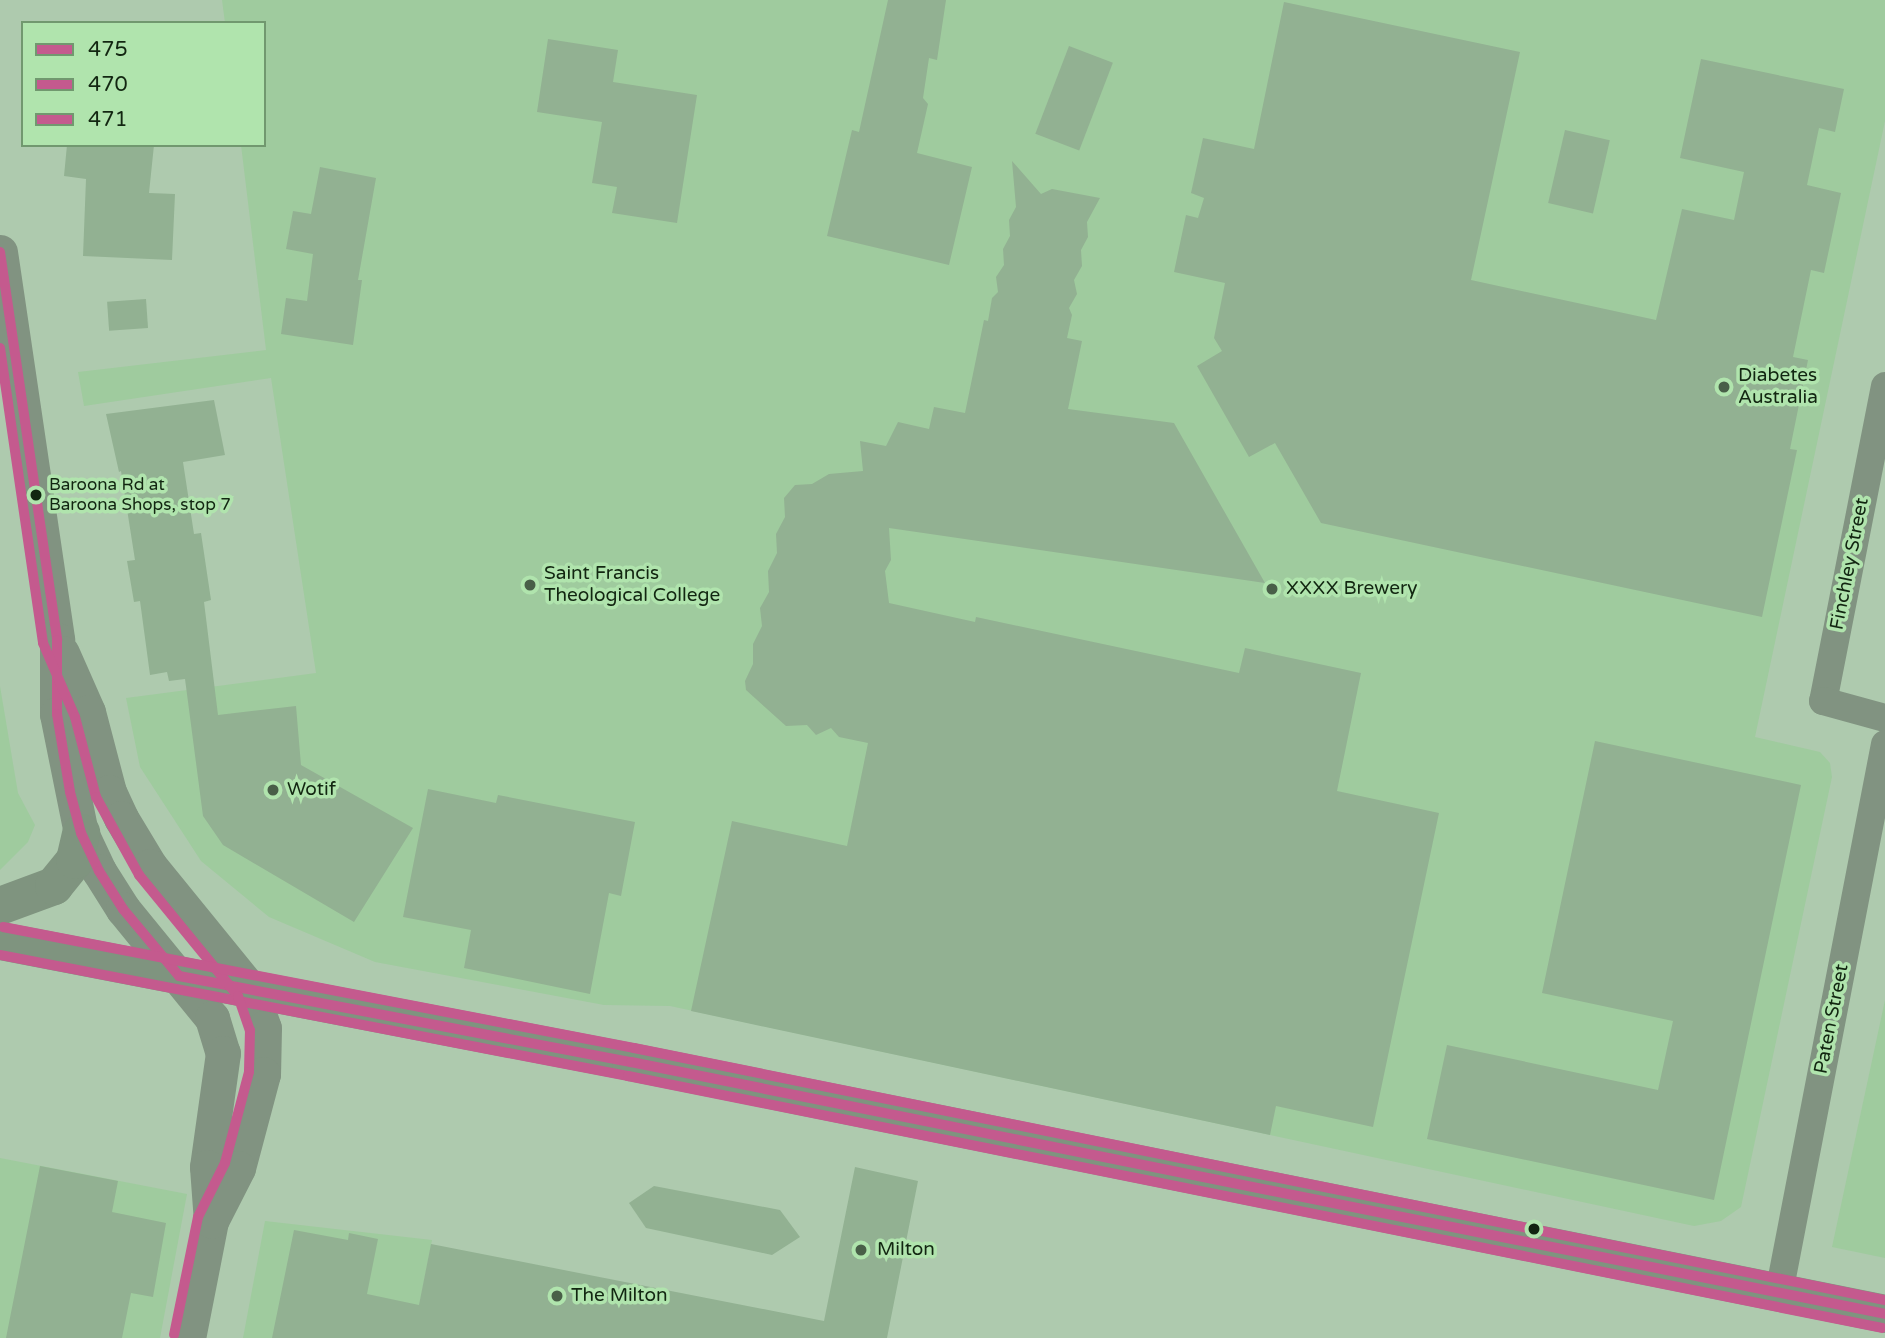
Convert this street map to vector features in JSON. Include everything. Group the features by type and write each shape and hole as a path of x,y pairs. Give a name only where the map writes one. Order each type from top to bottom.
{"main road":[{"path":"0,905 34,896 54,886 75,860 80,833"},
{"path":"0,941 631,1062 1885,1314"}],"street":[{"path":"0,252 57,640 57,714 80,833 123,909 212,1018 223,1053 207,1167 211,1221 188,1338"},
{"name":"Finchley Street","path":"1885,386 1823,701 1885,718"},
{"path":"57,640 88,712 109,792 121,818 150,866 250,989 264,1028 263,1074 238,1168 211,1221"},
{"name":"Paten Street","path":"1779,1293 1885,744"}],"shaded area":[{"name":"XXXX Brewery","path":"222,0 1885,0 1885,121 1755,737 1820,752 1830,763 1832,777 1741,1207 1721,1221 1694,1226 670,1006 604,1005 375,962 269,917 201,861 140,767 126,698 316,673 271,378 84,406 78,372 266,350 241,147 266,147 266,21 225,21"},
{"path":"0,686 18,793 35,825 28,842 0,870"},
{"path":"1885,1000 1885,1258 1832,1247"},
{"path":"0,1158 187,1194 160,1338 0,1338"},
{"path":"265,1221 432,1240 413,1338 243,1338"}],"building":[{"path":"888,0 946,0 937,60 929,58 923,98 928,104 917,153 972,167 949,265 827,236 852,130 859,132"},
{"path":"1284,2 1520,52 1471,280 1656,320 1682,209 1734,220 1744,172 1680,158 1701,59 1844,89 1835,132 1819,128 1807,185 1841,193 1824,273 1811,270 1793,357 1808,360 1790,449 1797,450 1762,617 1321,523 1275,443 1249,457 1197,366 1222,351 1214,338 1225,283 1174,272 1186,215 1198,218 1204,198 1191,193 1203,138 1254,149"},
{"path":"548,39 618,50 613,82 697,95 677,223 612,213 617,187 592,183 602,122 537,112"},
{"path":"1069,46 1113,63 1079,151 1035,134"},
{"path":"1565,130 1610,140 1593,213 1548,203"},
{"path":"67,147 154,147 149,193 175,194 172,260 83,256 86,179 64,176"},
{"path":"1012,161 1041,194 1052,189 1100,198 1087,222 1088,237 1081,250 1082,266 1074,280 1077,294 1069,308 1072,315 1067,338 1082,341 1068,409 1174,423 1265,583 889,528 891,560 885,571 889,603 975,622 976,617 1239,673 1245,648 1361,673 1337,791 1439,813 1373,1127 1276,1106 1270,1135 691,1011 732,821 847,846 868,743 839,737 831,728 816,735 807,725 786,726 746,690 745,681 753,664 753,644 762,626 760,608 769,592 768,571 777,553 776,534 785,517 784,498 795,485 812,484 829,474 863,471 860,441 886,446 898,422 929,429 934,407 965,413 984,320 988,321 992,298 998,292 996,277 1004,265 1003,249 1010,236 1009,220 1016,207"},
{"path":"320,167 376,178 358,280 362,280 353,345 281,334 286,298 307,301 313,254 286,249 293,211 311,214"},
{"path":"146,299 148,328 109,331 107,302"},
{"path":"214,400 225,455 183,462 194,534 201,533 211,600 204,602 218,715 296,706 301,765 413,828 354,922 223,845 203,816 185,679 169,681 167,672 150,675 140,601 134,602 127,561 135,560 121,471 119,472 106,414"},
{"path":"1595,741 1801,785 1714,1200 1427,1139 1447,1045 1658,1090 1673,1021 1542,993"},
{"path":"428,789 496,803 498,795 635,822 621,896 609,893 590,994 464,968 471,930 403,917"},
{"path":"40,1166 118,1181 112,1212 166,1223 153,1297 131,1293 122,1338 6,1338"},
{"path":"855,1167 918,1181 887,1338 272,1338 294,1230 348,1240 349,1233 378,1239 367,1294 419,1305 431,1244 824,1321"},
{"path":"654,1186 780,1210 800,1237 772,1255 646,1228 629,1203"}],"transit line":[{"name":"475","path":"0,252 57,640 57,714 70,792 81,833 99,871 123,909 179,976 631,1062 1885,1314"},
{"name":"471","path":"0,348 43,643 75,717 96,797 139,875 238,996 250,1030 249,1072 225,1163 198,1217 174,1335"},
{"path":"3,927 634,1048 1885,1300"},
{"name":"470","path":"0,955 628,1076 1882,1328"}],"place":[{"name":"Diabetes Australia","path":"1724,387"},
{"name":"Baroona Rd at Baroona Shops, stop 7","path":"36,495"},
{"name":"Saint Francis Theological College","path":"530,585"},
{"name":"XXXX Brewery","path":"1272,589"},
{"name":"Wotif","path":"273,790"},
{"name":"Milton","path":"861,1250"},
{"name":"The Milton","path":"557,1296"}]}
